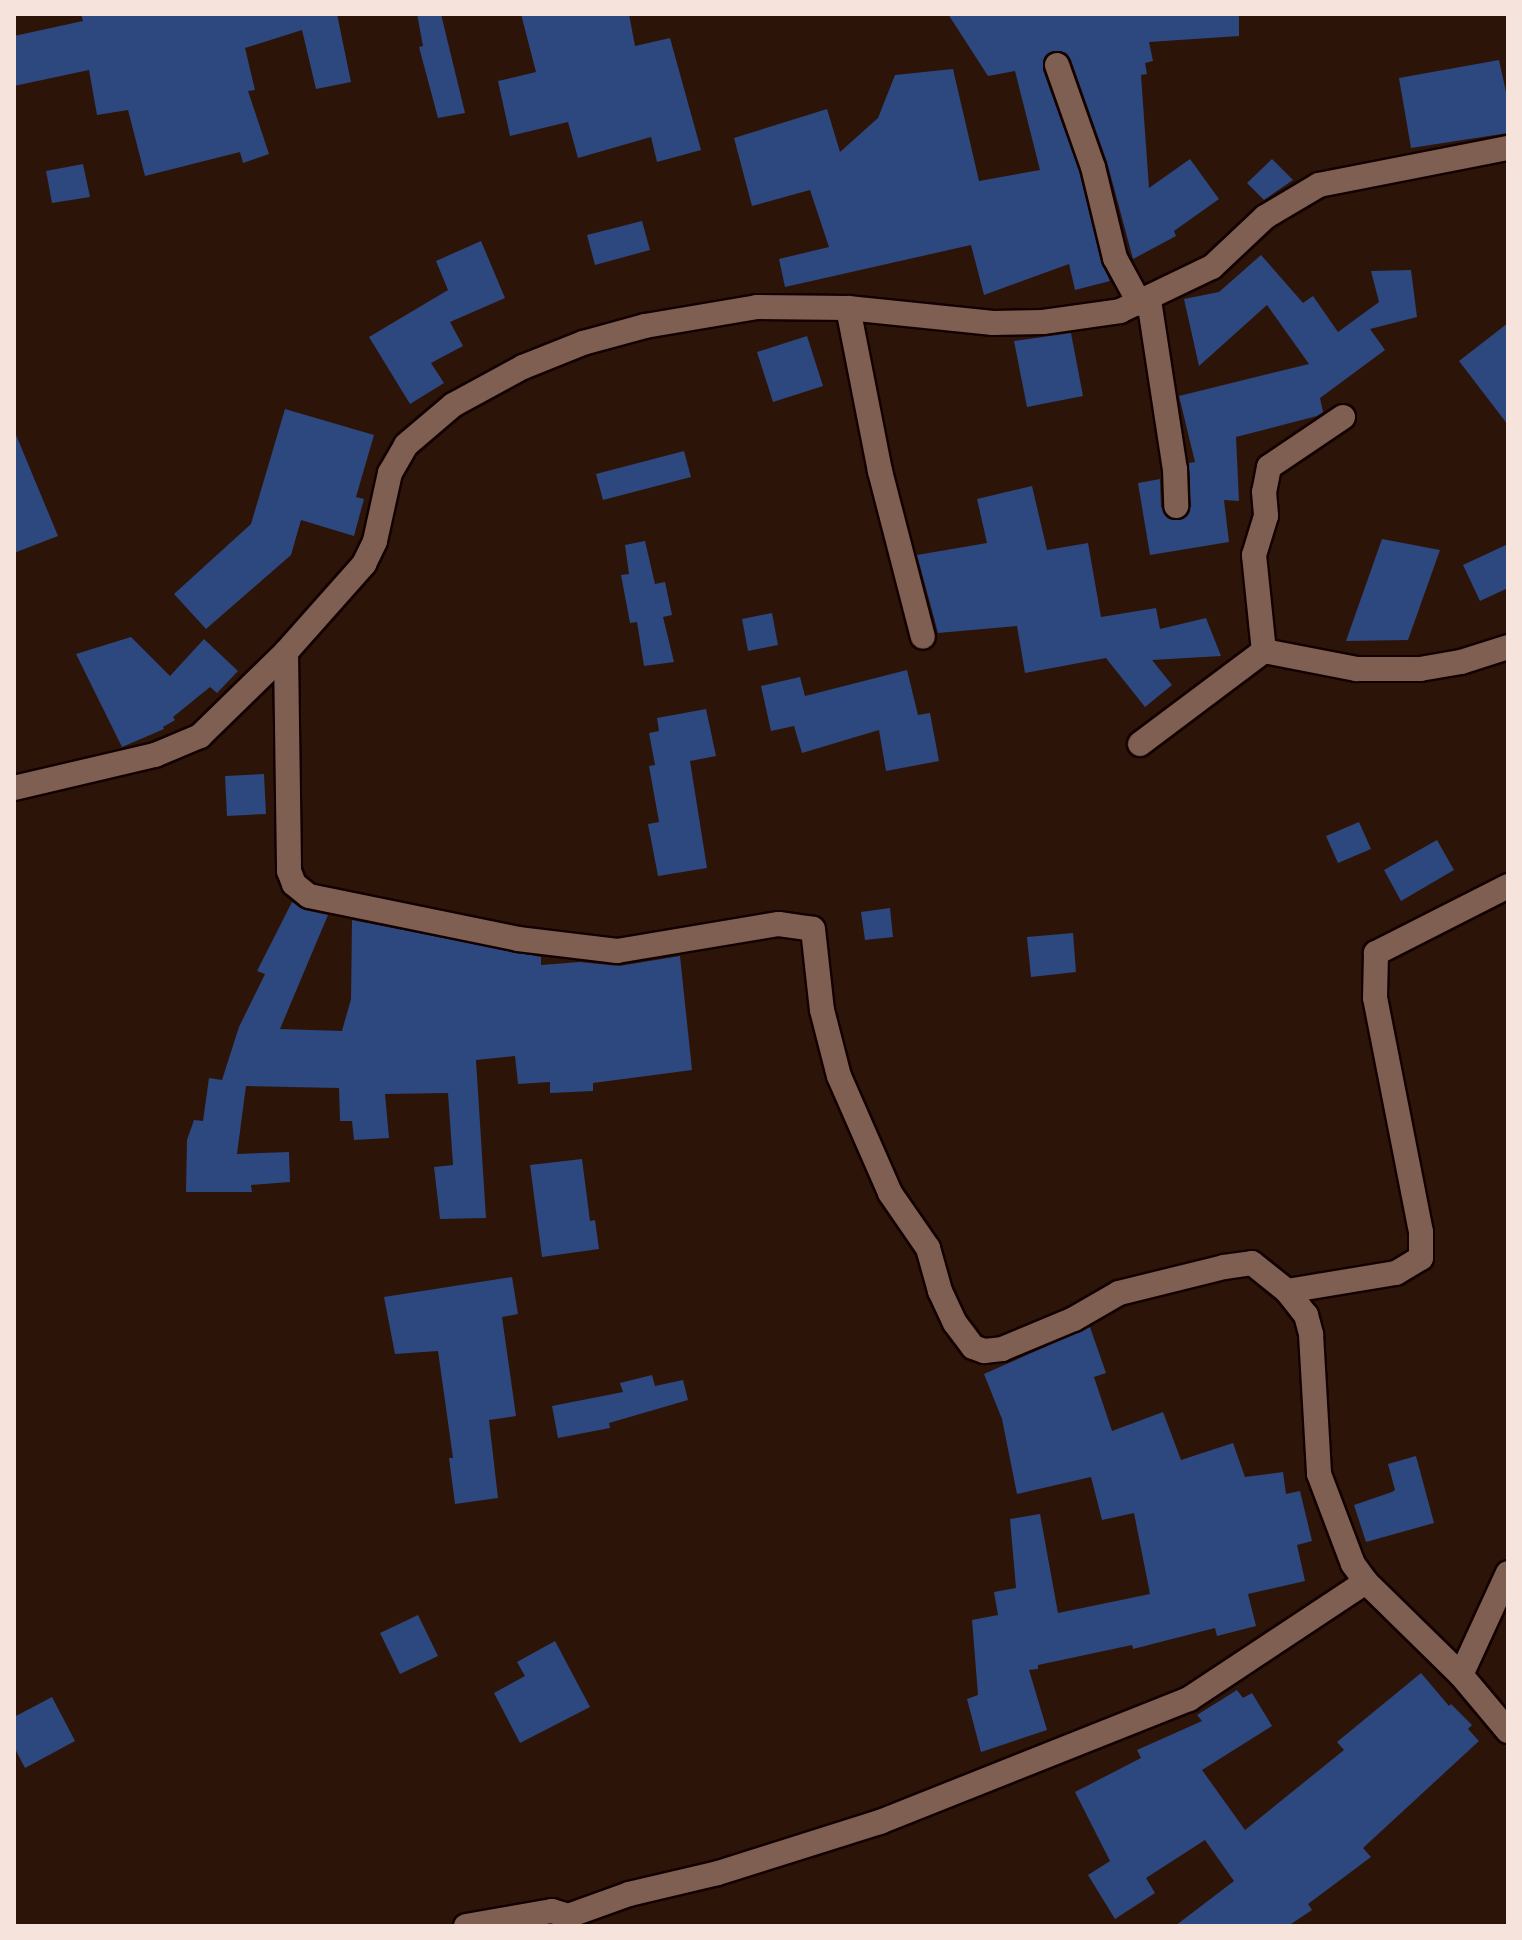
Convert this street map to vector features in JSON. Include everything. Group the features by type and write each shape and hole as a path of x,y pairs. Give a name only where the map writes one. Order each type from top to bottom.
{"street":[{"path":"1057,65 1093,167 1115,258 1144,302 1175,469 1176,506"},
{"path":"14,788 177,748 200,736 286,652 364,564 375,541 390,473 406,445 453,405 523,367 583,343 645,326 788,304 993,323 1043,322 1120,311 1212,267 1265,217 1319,185 1508,148"},
{"path":"848,308 880,471 923,637"},
{"path":"1264,651 1254,555 1266,516 1264,492 1269,467 1343,417"},
{"path":"1140,744 1264,651 1357,669 1420,669 1461,662 1508,647"},
{"path":"286,652 289,871 294,884 309,896 518,939 617,951 779,924 813,929 822,1010 839,1076 890,1193 928,1248 940,1291 955,1323 973,1347 984,1351 1002,1349 1074,1319 1119,1293 1224,1267 1252,1263 1287,1291 1306,1315 1311,1334 1319,1474 1353,1564 1366,1582 1461,1675 1508,1731"},
{"path":"1287,1291 1396,1273 1421,1258 1421,1232 1375,998 1376,953 1508,886"},
{"path":"1461,1675 1508,1573"},
{"path":"466,1926 552,1911 568,1916 629,1894 798,1850 893,1817 1189,1699 1366,1582"}],"building":[{"path":"81,14 337,14 351,82 316,89 302,30 245,48 255,90 248,91 269,154 243,163 240,152 145,176 128,110 97,115 89,70 14,86 14,36 83,21"},
{"path":"417,14 441,14 465,113 438,118 419,47 423,46"},
{"path":"521,14 629,14 635,46 670,38 701,150 657,162 651,137 578,158 568,122 510,136 498,81 536,72"},
{"path":"948,14 1239,14 1239,36 1149,42 1153,61 1145,63 1147,74 1141,75 1149,188 1190,159 1219,199 1174,231 1176,236 1133,259 1107,162 1071,60 1066,53 1053,51 1045,56 1043,70 1079,171 1101,262 1110,281 1075,290 1069,264 984,295 971,245 785,287 779,259 829,247 810,190 752,206 734,138 827,109 840,152 878,118 895,75 953,69 979,181 1040,170 1015,71 988,76"},
{"path":"1499,60 1508,101 1508,133 1411,148 1399,78"},
{"path":"1272,159 1293,180 1264,200 1247,183"},
{"path":"83,164 90,197 52,203 46,171"},
{"path":"642,221 650,250 595,265 587,235"},
{"path":"481,241 505,298 450,322 463,346 431,363 444,383 410,404 369,337 448,290 436,261"},
{"path":"1261,255 1303,303 1313,296 1338,332 1379,302 1371,271 1411,270 1417,317 1370,329 1385,350 1320,398 1323,412 1317,416 1236,437 1239,501 1224,500 1229,542 1150,555 1138,483 1160,479 1161,507 1170,519 1183,519 1191,506 1189,463 1195,462 1179,396 1309,364 1267,305 1199,366 1184,299 1219,292"},
{"path":"1508,323 1508,425 1459,361"},
{"path":"1071,333 1083,396 1027,407 1014,341"},
{"path":"807,336 823,386 773,402 757,352"},
{"path":"285,409 374,435 356,497 364,499 354,536 301,520 291,555 206,629 174,594 251,524"},
{"path":"14,430 58,536 14,553"},
{"path":"684,451 691,477 603,500 596,474"},
{"path":"1032,486 1047,550 1088,543 1101,617 1156,608 1160,629 1206,618 1221,656 1152,660 1172,685 1145,707 1106,658 1025,673 1017,626 938,633 917,555 987,543 977,499"},
{"path":"1382,539 1440,550 1408,640 1346,641"},
{"path":"645,541 655,584 665,582 672,615 663,617 674,662 644,666 637,622 630,623 621,575 629,574 625,545"},
{"path":"1508,544 1508,588 1480,601 1463,565"},
{"path":"772,613 778,645 748,651 742,619"},
{"path":"131,637 170,676 204,639 238,671 217,693 210,687 173,717 175,720 164,729 122,747 76,654"},
{"path":"907,670 918,715 930,713 939,761 886,771 879,730 802,753 794,726 771,731 761,686 800,677 805,696"},
{"path":"706,709 716,756 690,761 707,868 658,876 648,824 659,822 649,766 655,765 649,733 659,731 657,718"},
{"path":"264,774 266,814 227,816 225,776"},
{"path":"1359,822 1371,849 1338,863 1326,836"},
{"path":"1437,840 1454,870 1401,901 1384,870"},
{"path":"292,902 305,910 328,915 280,1029 342,1031 351,999 352,920 541,957 541,965 580,962 619,966 680,956 692,1070 593,1083 593,1091 550,1093 550,1082 518,1084 515,1056 476,1060 486,1218 440,1219 434,1167 453,1165 448,1093 385,1094 389,1138 354,1140 352,1121 340,1121 339,1088 246,1086 237,1154 289,1152 290,1182 251,1185 252,1192 186,1192 187,1140 194,1120 203,1121 209,1078 222,1080 239,1027 265,974 257,971"},
{"path":"890,908 893,937 865,940 861,912"},
{"path":"1073,933 1076,972 1031,977 1027,937"},
{"path":"582,1159 590,1221 595,1220 599,1249 542,1257 530,1165"},
{"path":"512,1277 518,1314 502,1317 516,1416 489,1420 498,1498 455,1504 449,1458 453,1458 438,1351 395,1354 384,1297"},
{"path":"1090,1327 1106,1373 1094,1377 1112,1431 1163,1412 1181,1460 1233,1443 1245,1477 1283,1472 1286,1494 1300,1491 1312,1541 1297,1545 1305,1581 1248,1594 1256,1626 1217,1636 1215,1628 1133,1649 1132,1645 1038,1665 1038,1669 1029,1670 1047,1730 981,1752 967,1699 978,1695 972,1620 998,1615 994,1592 1016,1588 1010,1519 1040,1514 1058,1613 1150,1594 1134,1513 1102,1520 1091,1477 1017,1494 1002,1419 984,1374"},
{"path":"652,1375 655,1386 683,1380 688,1400 609,1423 610,1428 558,1438 552,1406 623,1392 620,1383"},
{"path":"1416,1456 1434,1523 1366,1542 1354,1505 1395,1490 1388,1464"},
{"path":"418,1615 438,1656 400,1674 380,1633"},
{"path":"555,1641 590,1707 520,1743 494,1693 525,1676 517,1662"},
{"path":"1421,1673 1449,1706 1451,1704 1472,1725 1468,1729 1479,1741 1363,1848 1371,1857 1308,1904 1312,1910 1288,1926 1175,1926 1234,1881 1205,1840 1146,1878 1155,1893 1115,1919 1088,1875 1110,1861 1075,1792 1141,1758 1137,1750 1202,1721 1197,1715 1237,1690 1243,1698 1252,1693 1272,1726 1202,1770 1245,1830 1344,1750 1337,1742"},
{"path":"52,1697 75,1741 25,1768 14,1747 14,1717"}]}
